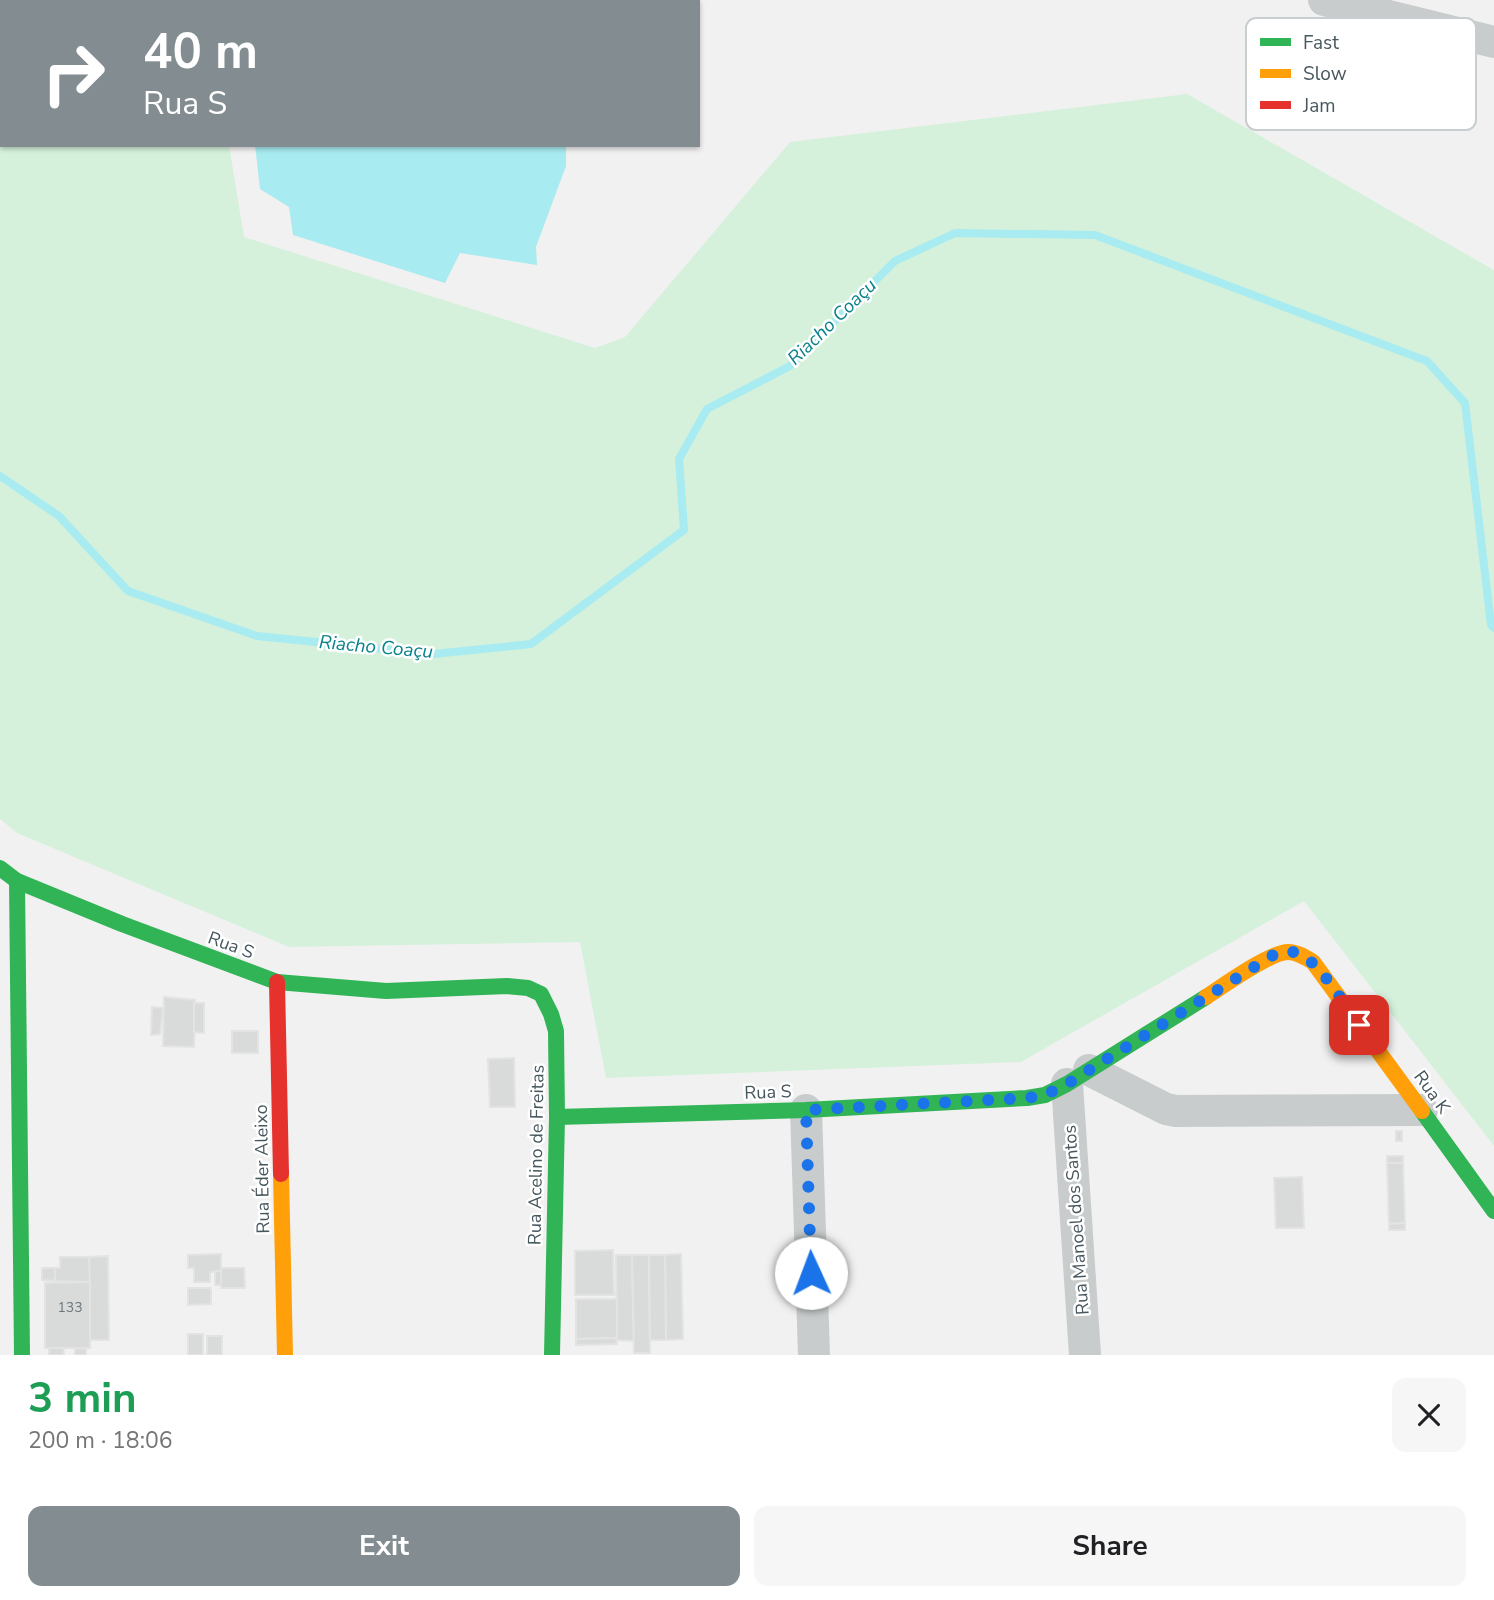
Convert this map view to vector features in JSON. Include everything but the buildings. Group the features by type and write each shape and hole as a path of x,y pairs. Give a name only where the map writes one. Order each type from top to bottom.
{"street":[{"path":"1324,0 1397,18"},
{"path":"1476,38 1494,42"},
{"name":"Rua S","path":"0,868 17,881 122,925 277,982 386,991 507,986"},
{"path":"17,881 22,1355"},
{"name":"Rua K","path":"1275,954 1286,951 1298,953 1313,962 1494,1211"},
{"name":"Rua S","path":"557,1117 806,1110 1045,1095 1275,954"},
{"name":"Rua Éder Aleixo","path":"277,982 285,1355"},
{"name":"Rua Acelino de Freitas","path":"507,986 528,988 541,994 556,1031 552,1355"},
{"path":"1078,1077 1176,1111 1422,1110"},
{"name":"Rua Manoel dos Santos","path":"1078,1077 1085,1355"},
{"path":"806,1110 814,1355"}],"green space":[{"path":"1187,94 1494,270 1494,1146 1304,901 1021,1062 606,1078 580,942 289,947 17,833 0,819 0,147 229,147 244,237 595,348 625,337 790,142"}],"water":[{"path":"255,147 566,147 566,166 536,247 537,265 460,253 445,283 293,235 289,207 260,189"}],"waterway":[{"name":"Riacho Coaçu","path":"0,476 59,516 128,591 257,636 434,654 531,644 684,530 679,459 707,409 790,366 895,261 955,233 1095,235 1427,361 1465,403 1491,625 1494,628"}],"traffic: fast":[{"path":"0,868 17,881 277,982 386,991 507,986 528,988 541,994 556,1031 552,1355"},
{"path":"17,881 22,1355"},
{"path":"557,1117 806,1110 1045,1095 1206,997"},
{"path":"1422,1111 1494,1211"}],"traffic: slow":[{"path":"1206,997 1270,957 1288,952 1304,957 1313,962 1422,1111"},
{"path":"281,1174 285,1355"}],"traffic: jam":[{"path":"277,982 281,1174"}],"route":[{"path":"811,1273 806,1110 1045,1095 1067,1084 1275,954 1286,951 1298,953 1313,962 1359,1025"}]}
